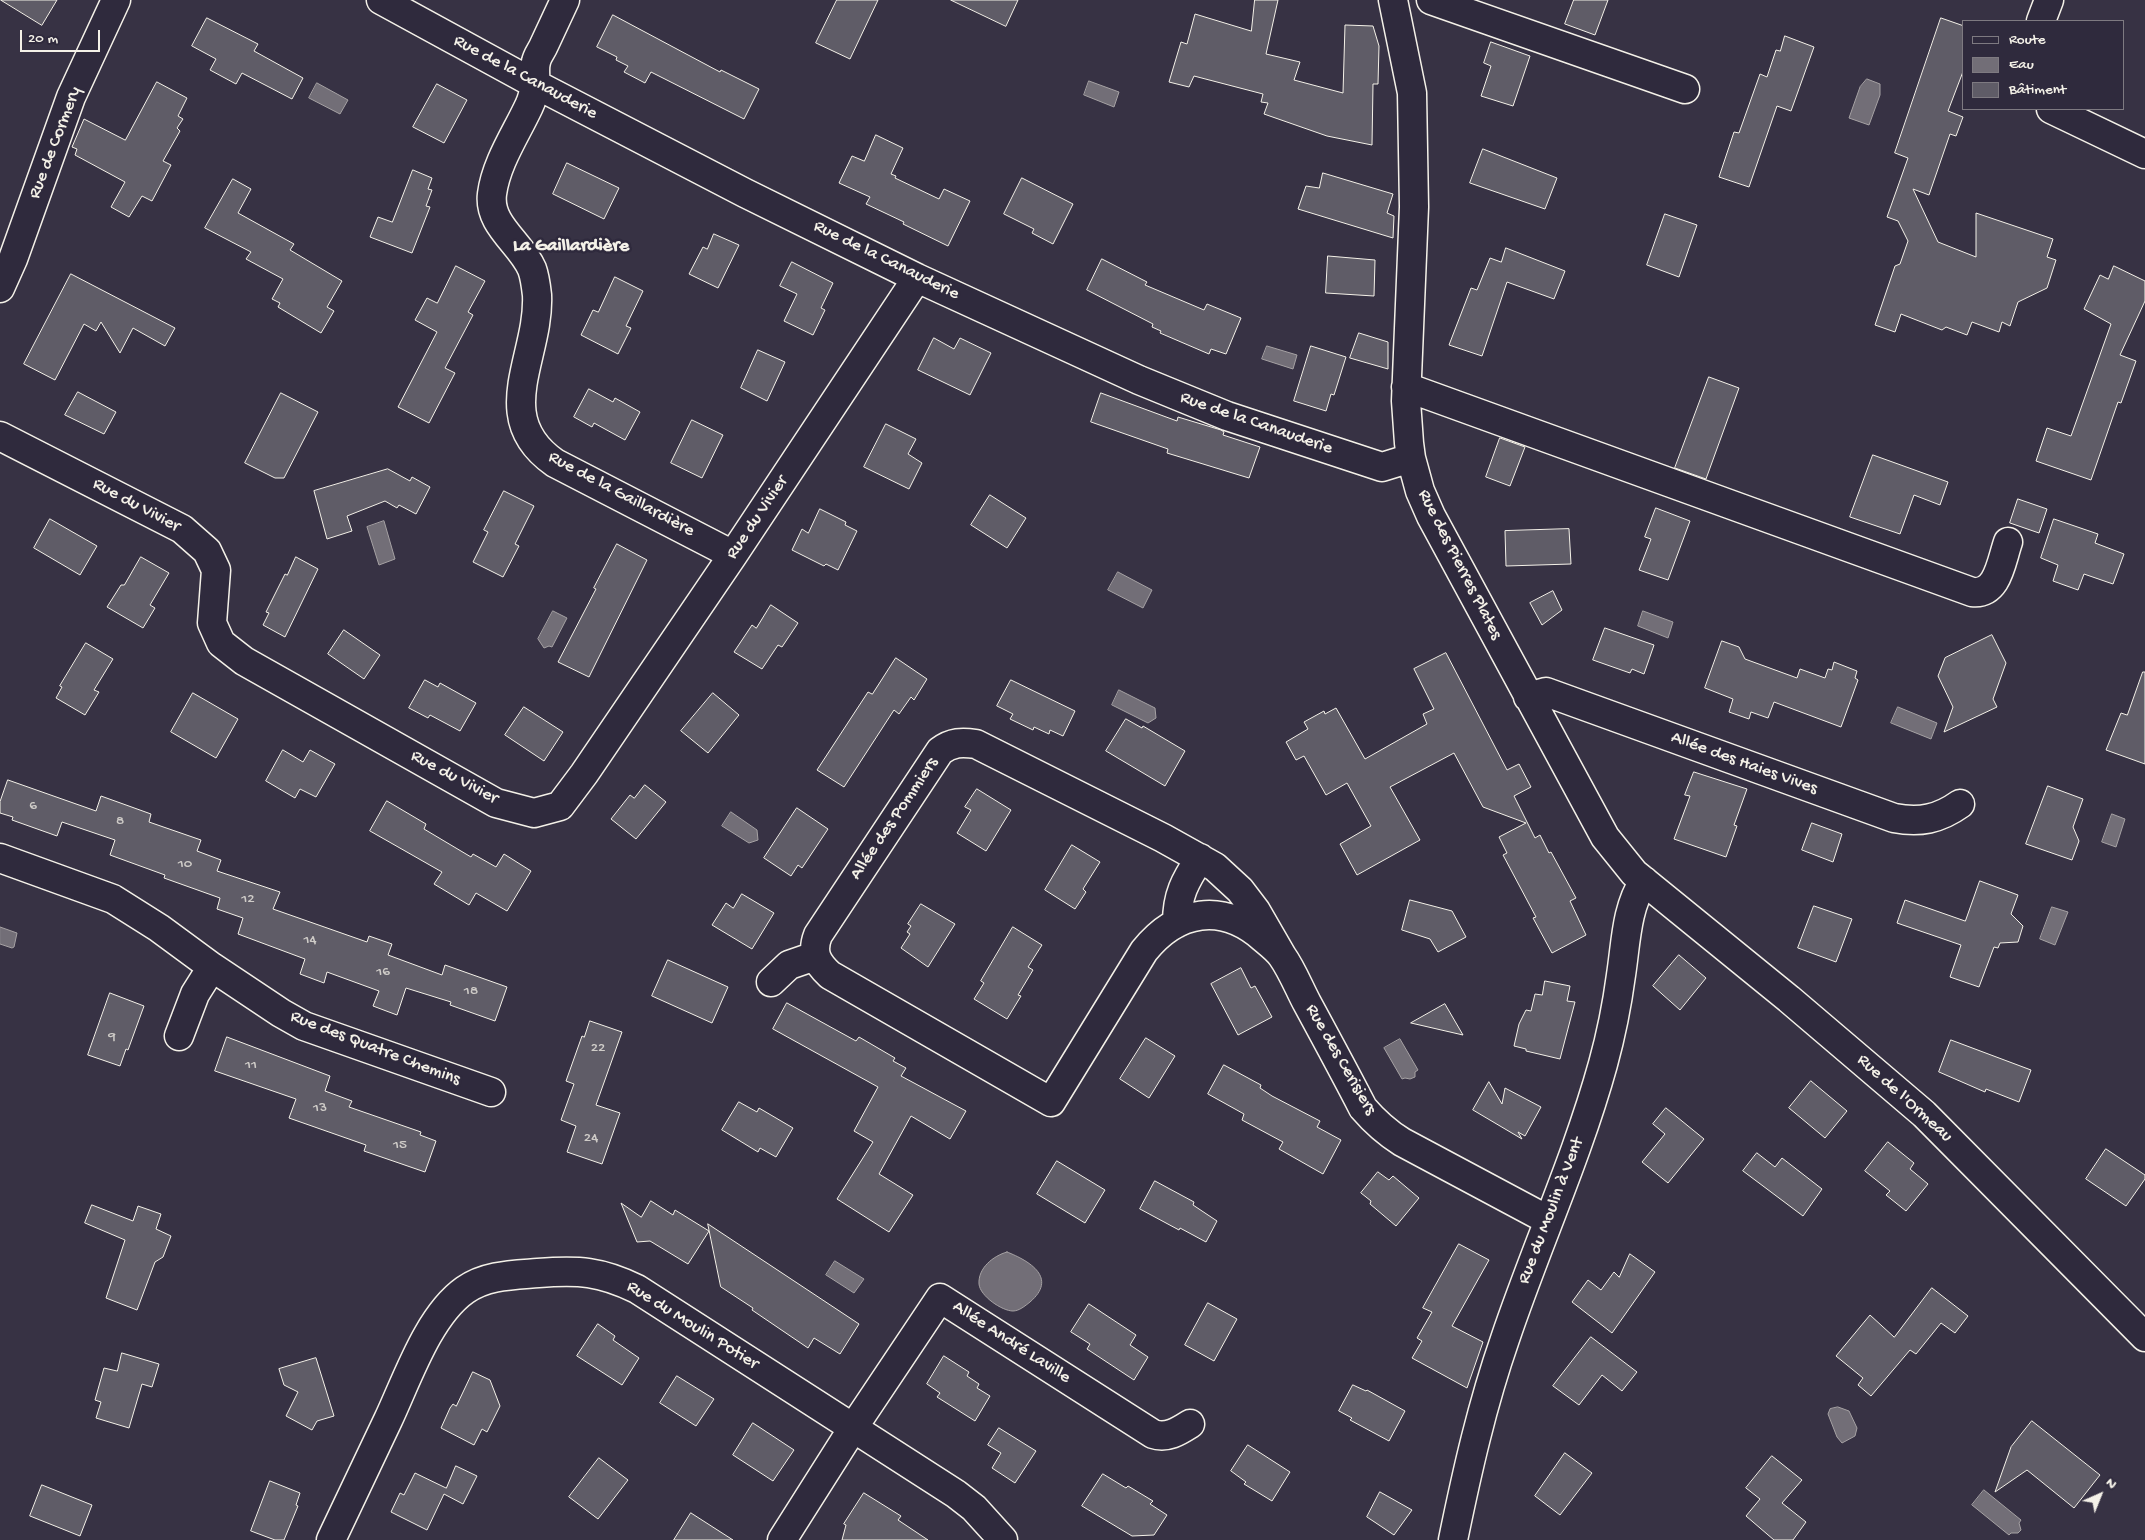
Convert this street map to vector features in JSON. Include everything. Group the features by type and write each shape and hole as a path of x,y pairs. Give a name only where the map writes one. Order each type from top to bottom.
{"street":[{"name":"Rue de Cormery","path":"0,288 13,259 72,97 116,0"},
{"name":"Rue de la Canauderie","path":"381,0 535,84 745,193 917,278 1060,345 1182,398 1227,416 1382,467 1400,480 1420,490"},
{"name":"Rue de la Gaillardière","path":"565,0 536,61 535,84 530,104 498,173 492,196 492,206 496,217 526,258 536,283 536,316 521,395 521,413 524,427 532,442 542,454 555,463 733,555"},
{"name":"Rue des Pierres Plates","path":"1393,0 1412,93 1414,207 1406,387 1411,458 1420,490 1431,516 1605,837 1626,864 1644,881"},
{"path":"1431,0 1685,89"},
{"path":"2042,20 2049,0"},
{"path":"2053,110 2145,154"},
{"name":"Rue du Vivier","path":"0,436 182,529 208,551 216,570 212,623 221,643 244,661 496,803 534,813 560,806 733,555 917,278"},
{"path":"1406,387 1972,592 1981,593 1988,590 1995,582 2008,542"},
{"path":"1382,467 1411,458"},
{"name":"Allée des Haies Vives","path":"1528,697 1546,692 1894,818 1908,821 1925,821 1940,816 1960,804"},
{"name":"Allée des Pommiers","path":"815,956 814,945 818,935 932,762 940,751 949,744 965,742 976,744 1200,858 1216,868 1240,890 1256,911 1282,956"},
{"name":"Rue des Quatre Chemins","path":"0,858 112,899 159,928 212,968 304,1026 491,1092"},
{"path":"1176,923 1181,888 1200,858"},
{"name":"Rue du Moulin à Vent","path":"1453,1540 1471,1454 1505,1338 1587,1117 1603,1063 1616,1010 1630,915 1638,889 1644,881"},
{"name":"Rue de l'Ormeau","path":"1644,881 1790,999 1917,1108 2145,1337"},
{"name":"Rue des Cerisiers","path":"815,956 820,966 830,976 1051,1102 1152,941 1176,923 1192,917 1211,914 1226,916 1243,923 1255,931 1282,956 1363,1108 1386,1132 1548,1220"},
{"path":"771,982 789,965 815,956"},
{"path":"179,1036 195,994 212,968"},
{"name":"Rue du Moulin Potier","path":"331,1540 428,1335 439,1318 464,1290 480,1282 500,1277 571,1272 592,1273 612,1277 637,1289 956,1494 974,1508 1003,1540"},
{"name":"Allée André Laville","path":"853,1428 940,1298 1154,1434 1161,1437 1170,1435 1190,1424"},
{"path":"782,1540 853,1428"}],"water":[{"path":"1867,79 1880,84 1880,95 1869,125 1849,118 1860,87"},
{"path":"1089,81 1119,92 1114,107 1084,95"},
{"path":"317,83 348,100 340,114 309,98"},
{"path":"1267,346 1297,355 1293,369 1262,359"},
{"path":"384,521 395,559 379,565 367,527"},
{"path":"1118,572 1152,590 1143,608 1108,590"},
{"path":"553,611 567,618 552,647 544,648 538,639"},
{"path":"1643,611 1673,622 1668,638 1638,626"},
{"path":"1119,690 1155,708 1156,718 1148,723 1112,705"},
{"path":"1898,707 1937,723 1931,739 1891,723"},
{"path":"731,812 757,830 758,840 749,843 722,826"},
{"path":"2112,814 2125,819 2116,847 2102,842"},
{"path":"2052,907 2068,912 2055,945 2040,939"},
{"path":"0,927 17,933 14,947 0,944"},
{"path":"1400,1039 1418,1070 1415,1072 1415,1077 1410,1079 1402,1079 1384,1048"},
{"path":"1007,1252 1032,1265 1038,1271 1041,1278 1038,1293 1030,1302 1015,1311 1008,1310 992,1302 980,1289 979,1284 981,1273 987,1264 997,1256"},
{"path":"835,1261 864,1279 854,1293 826,1275"},
{"path":"1838,1407 1849,1411 1857,1428 1855,1436 1842,1443 1837,1437 1828,1414 1830,1409"},
{"path":"1984,1490 2021,1520 2019,1523 2021,1530 2018,1533 2011,1533 2009,1535 1972,1505"}],"building":[{"path":"1,0 57,0 42,25"},
{"path":"837,0 878,0 850,59 816,43"},
{"path":"951,0 1018,0 1006,26"},
{"path":"1255,0 1278,0 1266,54 1300,62 1294,80 1343,93 1345,25 1373,26 1379,46 1378,84 1373,84 1372,145 1327,136 1264,114 1268,103 1261,102 1263,94 1194,76 1189,87 1169,82 1181,42 1187,44 1195,14 1251,31"},
{"path":"1574,0 1608,0 1595,35 1565,24"},
{"path":"613,15 720,72 721,70 759,89 744,119 651,72 645,83 624,72 628,66 616,60 617,57 597,47"},
{"path":"207,18 258,44 254,51 303,78 292,99 242,73 236,84 210,70 216,59 192,46"},
{"path":"1941,18 1962,25 1962,74 1948,111 1963,117 1956,136 1950,134 1929,195 1913,189 1938,242 1976,257 1976,213 2053,239 2047,257 2056,260 2047,288 2018,302 2010,326 2002,322 1999,332 1972,322 1967,335 1946,327 1942,330 1901,314 1895,332 1875,325 1895,266 1900,264 1908,241 1898,221 1887,217 1908,158 1895,153"},
{"path":"1785,36 1814,47 1791,111 1777,106 1749,187 1719,177 1734,132 1739,133 1760,74 1767,77 1776,50 1780,51"},
{"path":"1491,42 1530,56 1513,106 1481,96 1491,66 1484,63"},
{"path":"157,82 187,98 178,116 183,119 177,128 180,131 163,161 171,165 152,201 142,196 129,217 111,207 125,182 75,155 77,149 72,147 84,119 125,140"},
{"path":"437,84 467,100 444,143 413,127"},
{"path":"876,135 903,148 891,174 896,176 895,178 939,199 944,189 970,201 948,246 866,204 870,197 839,183 852,156 864,161"},
{"path":"1483,149 1557,178 1545,209 1470,183"},
{"path":"567,163 619,188 604,219 553,194"},
{"path":"413,170 432,178 428,189 432,190 426,206 430,207 412,253 370,237 378,217 392,222"},
{"path":"1323,173 1393,194 1387,213 1394,216 1393,238 1298,209 1306,186 1319,188"},
{"path":"1022,178 1073,204 1053,244 1032,233 1034,229 1004,214"},
{"path":"233,179 251,189 238,213 294,244 290,250 342,281 327,307 334,311 321,333 278,307 280,303 272,299 283,279 246,259 251,252 205,228"},
{"path":"1665,214 1697,225 1679,277 1647,265"},
{"path":"714,234 739,245 718,288 689,274 703,247 707,249"},
{"path":"1506,248 1565,271 1554,299 1507,282 1482,356 1449,345 1471,288 1477,290 1490,258 1501,262"},
{"path":"1328,256 1375,260 1374,296 1326,293"},
{"path":"1102,259 1147,282 1145,285 1204,310 1207,304 1241,318 1226,354 1211,349 1209,354 1160,333 1161,331 1152,327 1153,324 1087,290"},
{"path":"792,262 833,283 821,308 825,310 813,335 784,321 797,294 780,286"},
{"path":"456,266 485,281 468,312 473,315 445,368 455,373 429,423 398,407 437,332 415,320 427,298 437,303"},
{"path":"2114,266 2145,281 2145,301 2120,355 2136,361 2121,403 2118,402 2091,480 2036,461 2047,428 2071,436 2111,324 2084,309 2100,275 2108,279"},
{"path":"71,274 175,328 165,346 133,328 120,353 101,322 96,331 84,324 55,380 24,364"},
{"path":"615,277 643,291 626,326 631,328 618,354 581,335 593,310 598,312"},
{"path":"1359,333 1388,342 1388,369 1350,358"},
{"path":"934,338 954,349 960,338 991,353 970,395 918,370"},
{"path":"1311,346 1346,357 1334,395 1331,394 1326,411 1294,401"},
{"path":"758,350 785,362 767,401 741,388"},
{"path":"1709,377 1739,388 1706,479 1675,468"},
{"path":"589,389 613,402 615,398 640,412 625,440 594,423 592,427 574,417"},
{"path":"78,392 116,412 104,434 65,415"},
{"path":"281,393 318,412 284,478 275,478 245,463"},
{"path":"1101,393 1177,421 1178,417 1221,430 1224,432 1223,435 1260,447 1249,478 1167,453 1168,449 1091,422"},
{"path":"692,420 723,435 702,478 671,463"},
{"path":"886,424 916,439 908,454 922,463 909,489 864,467"},
{"path":"1500,438 1525,447 1510,486 1486,477"},
{"path":"1873,455 1948,482 1940,505 1914,495 1900,534 1850,517"},
{"path":"388,469 410,481 412,477 430,487 416,514 399,505 397,508 385,501 347,516 352,531 327,539 314,491"},
{"path":"504,491 534,506 515,544 519,546 503,577 473,562 488,532 484,530"},
{"path":"990,495 1026,518 1007,548 971,525"},
{"path":"2018,499 2047,509 2039,533 2010,523"},
{"path":"1656,508 1690,521 1668,580 1639,570 1651,539 1645,537"},
{"path":"820,509 846,522 845,525 857,531 838,570 826,564 824,566 792,550 802,529 808,533"},
{"path":"50,519 97,546 80,575 34,548"},
{"path":"2054,519 2098,534 2095,543 2124,554 2113,584 2084,574 2078,590 2053,581 2058,565 2041,558"},
{"path":"1569,529 1571,564 1506,566 1505,531"},
{"path":"617,544 647,560 589,677 558,662"},
{"path":"141,557 169,573 150,605 155,608 143,628 107,607 121,585 124,585"},
{"path":"296,557 318,569 285,637 263,625 269,613 266,612 285,574 287,575"},
{"path":"1553,591 1562,610 1542,625 1530,603"},
{"path":"771,605 798,623 782,647 778,645 762,669 734,652 752,625 756,628"},
{"path":"1605,628 1654,645 1644,674 1632,669 1630,673 1593,660"},
{"path":"344,630 380,655 364,679 328,654"},
{"path":"1992,635 2006,663 1993,699 1997,707 1944,732 1953,707 1938,676 1945,658"},
{"path":"1722,641 1739,647 1745,659 1797,678 1800,669 1825,678 1828,669 1832,670 1834,662 1857,671 1855,678 1858,680 1841,727 1774,702 1768,718 1751,712 1749,719 1729,712 1733,699 1705,688"},
{"path":"86,643 113,659 94,690 99,692 85,715 56,698 62,687 60,686"},
{"path":"1446,653 1507,770 1519,764 1531,787 1514,796 1535,838 1540,835 1576,898 1570,901 1586,935 1552,953 1533,918 1536,917 1503,855 1507,853 1499,837 1526,823 1483,807 1454,753 1390,787 1420,840 1357,875 1340,844 1371,826 1347,783 1326,795 1304,756 1296,760 1286,742 1308,729 1304,722 1324,711 1325,714 1336,708 1365,759 1427,724 1423,714 1434,709 1414,669"},
{"path":"896,658 927,679 914,700 911,697 899,714 894,710 844,787 817,770 868,692 872,694"},
{"path":"2143,672 2145,672 2145,764 2106,750 2121,713 2127,715"},
{"path":"425,680 438,687 440,683 476,703 460,731 430,715 428,718 409,708"},
{"path":"1011,680 1075,711 1063,736 1050,730 1049,734 1034,727 1033,730 1010,719 1013,714 997,706"},
{"path":"193,693 238,719 216,758 171,732"},
{"path":"713,693 739,715 708,753 681,731"},
{"path":"524,707 563,732 544,761 505,735"},
{"path":"1126,719 1142,728 1143,726 1185,751 1165,786 1106,751"},
{"path":"283,750 303,762 310,750 335,764 316,797 300,789 295,798 266,781"},
{"path":"1694,772 1747,789 1734,825 1737,826 1726,857 1674,839 1690,796 1685,795"},
{"path":"8,780 96,811 101,796 151,814 149,822 201,840 197,851 221,860 217,871 280,892 273,909 367,942 369,936 392,944 388,955 442,975 445,965 507,987 495,1021 450,1005 451,1002 406,988 397,1015 373,1006 379,991 327,972 324,983 300,974 305,959 238,934 243,918 217,909 220,898 164,878 165,875 110,855 115,840 62,822 57,836 12,820 13,817 0,813 0,802"},
{"path":"645,785 666,802 636,839 611,819 630,795 634,798"},
{"path":"2048,786 2083,799 2073,827 2079,841 2072,860 2026,844"},
{"path":"977,789 1011,810 986,851 957,833 971,810 965,807"},
{"path":"387,801 426,824 424,829 471,857 473,854 496,867 504,854 531,871 507,911 476,893 469,905 434,884 442,872 370,831"},
{"path":"797,808 828,829 802,868 798,865 791,876 764,858"},
{"path":"1812,823 1842,834 1833,862 1802,850"},
{"path":"1072,845 1100,862 1083,889 1086,892 1075,909 1045,890"},
{"path":"1980,881 2018,895 2011,914 2023,926 2018,942 2000,943 1998,948 1994,947 1979,987 1950,977 1961,945 1897,923 1905,900 1965,921"},
{"path":"742,894 774,913 752,949 712,925 726,903 733,908"},
{"path":"1410,900 1452,911 1466,937 1438,952 1430,939 1402,930"},
{"path":"921,904 955,924 928,967 901,948 910,934 907,932 911,926 908,924"},
{"path":"1814,906 1852,919 1836,962 1798,948"},
{"path":"1013,927 1042,945 1028,967 1033,970 1018,995 1021,996 1007,1019 974,999 984,983 981,981"},
{"path":"1679,955 1706,978 1680,1010 1653,986"},
{"path":"668,960 728,987 712,1023 652,996"},
{"path":"1241,968 1251,988 1255,986 1272,1017 1238,1035 1211,984"},
{"path":"1545,981 1570,986 1567,1001 1575,1002 1560,1059 1526,1051 1526,1049 1514,1046 1519,1024 1526,1010 1531,1011 1535,994 1542,995"},
{"path":"110,993 144,1006 120,1066 88,1055"},
{"path":"787,1003 856,1041 859,1037 895,1058 893,1061 906,1068 901,1076 966,1111 950,1139 911,1116 879,1174 913,1195 889,1232 837,1199 873,1142 854,1131 878,1087 773,1029"},
{"path":"1445,1004 1463,1035 1411,1023"},
{"path":"590,1021 622,1032 596,1105 620,1113 602,1164 567,1152 576,1126 561,1120 574,1084 566,1081 582,1036 584,1037"},
{"path":"227,1037 330,1076 325,1091 352,1101 349,1107 421,1132 420,1135 436,1141 425,1172 364,1151 366,1145 289,1118 296,1099 215,1071"},
{"path":"1146,1038 1175,1056 1149,1098 1120,1079"},
{"path":"1951,1040 2031,1070 2019,1102 1986,1089 1985,1092 1939,1072"},
{"path":"1224,1065 1261,1085 1260,1088 1272,1096 1320,1121 1317,1127 1341,1140 1323,1174 1279,1149 1283,1142 1242,1120 1244,1114 1208,1094"},
{"path":"1811,1081 1847,1111 1825,1138 1789,1108"},
{"path":"1489,1082 1502,1104 1505,1088 1541,1107 1525,1136 1518,1132 1522,1139 1473,1110"},
{"path":"739,1102 757,1112 759,1108 793,1128 776,1157 760,1148 758,1152 722,1130"},
{"path":"1666,1108 1704,1139 1668,1183 1642,1162 1665,1134 1653,1124"},
{"path":"1888,1142 1914,1163 1910,1169 1928,1184 1906,1211 1886,1195 1890,1191 1865,1171"},
{"path":"2106,1149 2145,1175 2145,1179 2126,1206 2086,1179"},
{"path":"1757,1153 1775,1167 1782,1158 1822,1189 1803,1216 1743,1171"},
{"path":"1057,1161 1105,1190 1085,1223 1037,1194"},
{"path":"1378,1172 1389,1180 1393,1176 1419,1198 1396,1226 1370,1204 1371,1201 1361,1193"},
{"path":"1155,1181 1194,1202 1193,1205 1217,1221 1206,1242 1140,1209"},
{"path":"651,1201 673,1215 675,1210 709,1231 688,1264 650,1241 637,1242 621,1203 641,1217"},
{"path":"92,1205 133,1221 138,1206 161,1214 156,1229 171,1236 163,1257 155,1262 137,1310 106,1298 125,1240 85,1223"},
{"path":"708,1224 859,1324 840,1354 814,1338 808,1348 721,1287"},
{"path":"1459,1244 1489,1260 1452,1326 1483,1342 1467,1388 1412,1358 1422,1341 1417,1338 1432,1312 1423,1308"},
{"path":"1630,1254 1655,1272 1612,1333 1572,1302 1588,1280 1601,1290 1614,1272 1619,1277"},
{"path":"1932,1288 1968,1316 1955,1333 1941,1323 1916,1354 1910,1350 1871,1396 1858,1385 1863,1378 1836,1356 1870,1315 1894,1337"},
{"path":"1208,1303 1237,1319 1214,1361 1185,1345"},
{"path":"1089,1304 1136,1335 1130,1345 1148,1357 1134,1380 1087,1349 1090,1344 1071,1332"},
{"path":"598,1324 615,1336 613,1340 639,1358 622,1385 577,1356"},
{"path":"1591,1337 1637,1372 1622,1391 1602,1375 1579,1405 1553,1386"},
{"path":"122,1353 159,1364 152,1387 142,1384 129,1428 96,1418 101,1402 95,1400 104,1368 117,1371"},
{"path":"944,1356 969,1372 967,1376 979,1384 977,1388 990,1396 975,1421 937,1397 940,1393 927,1384"},
{"path":"316,1358 334,1416 317,1421 312,1430 286,1416 298,1392 284,1385 279,1369"},
{"path":"473,1372 490,1380 500,1406 487,1432 482,1429 474,1445 441,1428 450,1408 453,1404 456,1406"},
{"path":"677,1376 714,1399 696,1426 660,1403"},
{"path":"1353,1385 1367,1390 1405,1411 1389,1441 1350,1420 1352,1418 1339,1411"},
{"path":"2032,1421 2100,1475 2074,1508 2027,1470 1995,1492 2011,1447"},
{"path":"753,1423 794,1450 773,1481 733,1455"},
{"path":"999,1428 1036,1451 1015,1483 992,1468 1001,1453 988,1445"},
{"path":"1248,1445 1290,1472 1272,1501 1244,1484 1246,1482 1231,1471"},
{"path":"1565,1453 1592,1473 1560,1515 1535,1496"},
{"path":"1772,1456 1802,1480 1782,1503 1806,1522 1793,1540 1774,1540 1746,1516 1760,1499 1746,1488"},
{"path":"599,1458 628,1480 598,1519 569,1497"},
{"path":"456,1466 477,1476 463,1504 444,1494 427,1530 391,1512 400,1493 404,1495 415,1473 446,1488"},
{"path":"1103,1474 1153,1501 1150,1504 1167,1515 1154,1535 1132,1536 1082,1506"},
{"path":"270,1481 300,1493 296,1505 298,1506 284,1540 275,1540 251,1531"},
{"path":"42,1485 92,1505 80,1536 30,1516"},
{"path":"1380,1492 1412,1510 1394,1535 1367,1517"},
{"path":"864,1493 901,1516 898,1520 928,1540 842,1540 846,1525 844,1524"},
{"path":"691,1513 733,1540 674,1540"}],"district":[{"name":"La Gaillardière","path":"571,247"}]}
